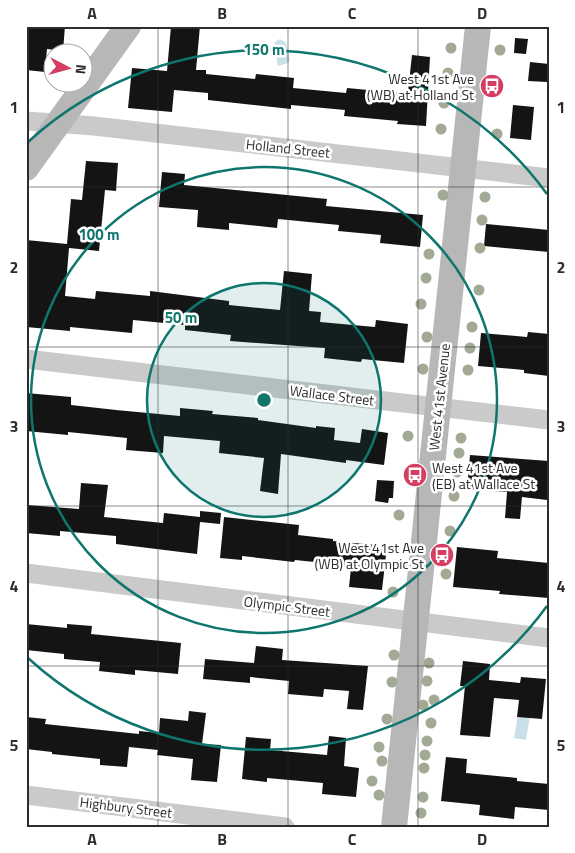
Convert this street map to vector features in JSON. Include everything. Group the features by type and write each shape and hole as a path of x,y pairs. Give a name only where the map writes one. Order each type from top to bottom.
{"main road":[{"path":"26,168 128,26"},
{"name":"West 41st Avenue","path":"394,827 478,26"}],"street":[{"name":"Holland Street","path":"26,121 549,178"},
{"name":"Wallace Street","path":"26,359 549,420"},
{"name":"Olympic Street","path":"26,573 549,638"},
{"name":"Highbury Street","path":"26,795 285,827"}],"water":[{"path":"280,39 286,43 290,60 288,63 278,66 274,45"},
{"path":"518,714 530,716 526,740 514,738"}],"building":[{"path":"26,26 65,26 64,42 42,42 42,72 26,70"},
{"path":"171,26 200,26 196,70 206,70 206,74 255,79 256,74 294,78 293,88 346,93 347,88 400,93 400,91 408,91 412,55 430,57 426,126 397,124 398,121 344,116 345,110 291,105 291,109 208,100 208,93 174,90 172,112 128,108 132,68 167,71"},
{"path":"515,38 528,39 526,54 514,53"},
{"path":"530,62 549,64 547,82 528,81"},
{"path":"513,105 534,107 531,140 510,138"},
{"path":"86,161 118,163 116,191 105,190 99,251 69,248 65,296 95,299 96,291 150,296 150,291 229,301 229,305 280,310 284,271 312,274 309,311 321,312 320,322 375,327 376,320 408,324 404,363 362,359 361,362 324,358 325,348 230,341 231,335 185,330 185,325 133,320 132,333 70,327 70,331 26,327 26,240 67,244 71,199 82,200"},
{"path":"162,172 185,174 184,185 327,199 326,206 423,215 420,247 380,243 381,235 338,231 339,225 278,219 277,228 229,223 229,230 197,227 198,210 159,207"},
{"path":"486,224 549,230 549,252 484,246"},
{"path":"528,332 549,334 549,376 524,373 524,370 478,366 481,333 527,337"},
{"path":"26,393 71,397 71,405 180,416 180,408 213,411 212,414 258,418 258,420 316,428 316,426 335,428 334,440 360,443 362,429 388,433 384,465 346,460 346,463 281,454 278,494 260,491 264,458 219,453 220,441 164,436 163,453 126,450 127,438 68,432 68,435 26,431"},
{"path":"470,455 549,461 547,500 522,497 520,519 505,518 507,492 467,489"},
{"path":"377,480 394,481 393,498 389,498 388,503 375,501"},
{"path":"81,483 108,485 104,517 163,523 164,513 200,517 200,511 221,513 220,524 200,522 197,554 116,544 116,536 60,531 60,536 26,533 27,505 79,509"},
{"path":"224,517 299,525 298,535 333,539 333,541 387,546 382,590 349,587 351,568 334,566 334,564 242,556 242,560 220,558"},
{"path":"457,547 498,551 497,558 549,563 549,598 499,594 500,591 453,587"},
{"path":"26,624 67,628 67,624 92,626 91,634 181,643 178,674 135,670 135,675 99,671 100,662 64,659 64,654 26,650"},
{"path":"256,646 283,649 282,660 368,666 363,710 347,709 349,691 324,689 323,697 288,694 289,681 250,677 250,683 203,679 205,659 254,663"},
{"path":"463,661 490,664 489,680 520,683 521,677 546,679 542,719 517,717 519,700 494,698 490,737 460,735 465,686 460,686"},
{"path":"189,711 206,713 202,744 221,745 217,782 191,780 193,759 157,755 158,750 129,747 127,767 100,765 100,759 26,749 26,717 46,719 45,724 139,734 139,731 159,733 160,718 188,721"},
{"path":"329,736 346,738 344,766 359,768 356,797 322,794 323,783 267,778 267,782 242,779 246,737 271,739 270,750 327,755"},
{"path":"446,757 467,759 466,773 517,778 517,781 549,784 549,810 515,807 514,819 479,815 480,805 441,801"}],"place":[{"name":"West 41st Ave (WB) at Holland St","path":"492,86"},
{"name":"West 41st Ave (EB) at Wallace St","path":"415,475"},
{"name":"West 41st Ave (WB) at Olympic St","path":"442,555"}]}
